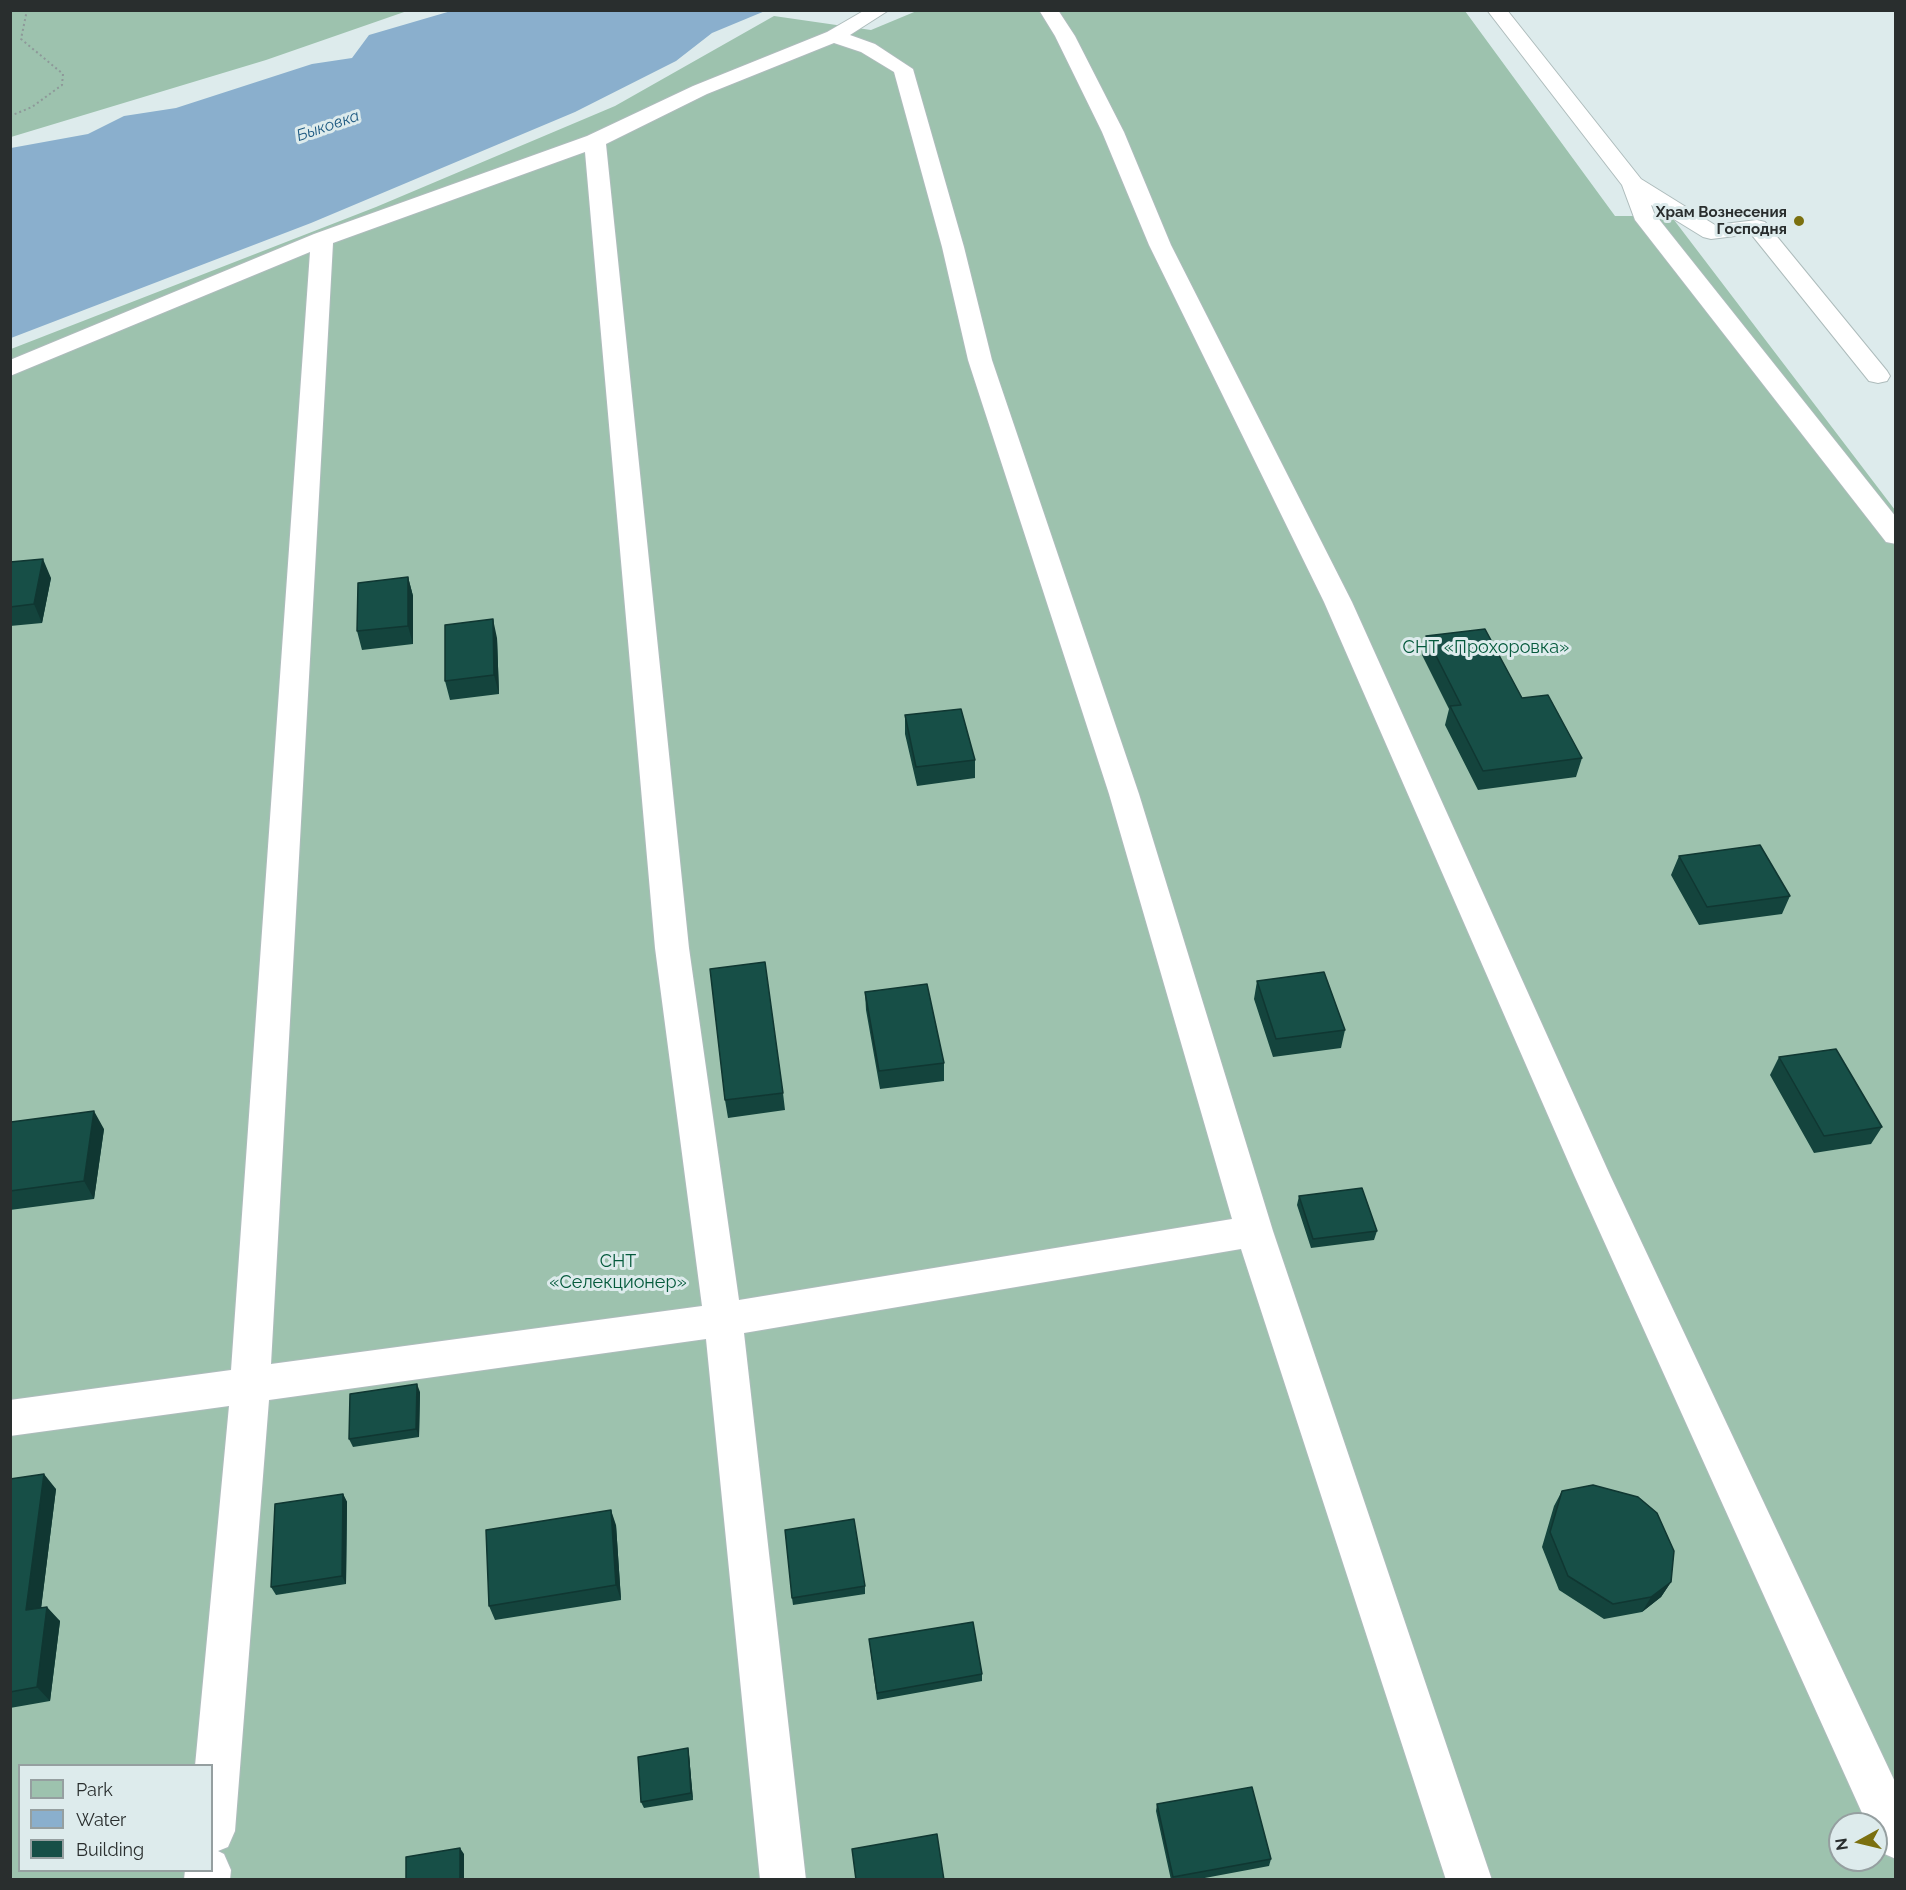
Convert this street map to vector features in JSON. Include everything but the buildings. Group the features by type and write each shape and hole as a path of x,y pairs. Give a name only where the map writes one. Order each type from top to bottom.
{"lane":[{"path":"10,369 322,239 595,141 700,90 834,36 880,10"},
{"path":"1048,10 1065,36 1113,132 1160,246 1338,603 1592,1175 1896,1836"},
{"path":"1496,10 1633,184 1643,215 1673,250 1896,536"},
{"path":"834,36 868,48 903,69 953,247 980,360 1124,794 1254,1231 1469,1880"},
{"path":"595,141 672,948 723,1320 783,1880"},
{"path":"1633,184 1711,231 1757,227 1878,376"},
{"path":"213,1819 250,1386 322,239"},
{"path":"10,1418 723,1320 1254,1231"}],"path":[{"path":"10,13 16,10"},
{"path":"10,116 32,107 62,85 63,74 21,39 23,19 27,10"}],"green space":[{"path":"11,10 407,11 266,60 11,137"},
{"name":"СНТ «Селекционер»","path":"919,10 1465,11 1615,216 1671,216 1895,510 1895,1879 11,1880 11,349 376,207 615,106 774,16 871,30"}],"water":[{"name":"Быковка","path":"451,11 765,11 712,33 676,61 575,112 311,223 11,338 11,148 88,134 124,116 176,108 312,64 352,58 369,35"}],"place":[{"name":"Храм Вознесения Господня","path":"1799,221"}],"park label":[{"name":"СНТ «Прохоровка»","path":"1486,648"}]}
